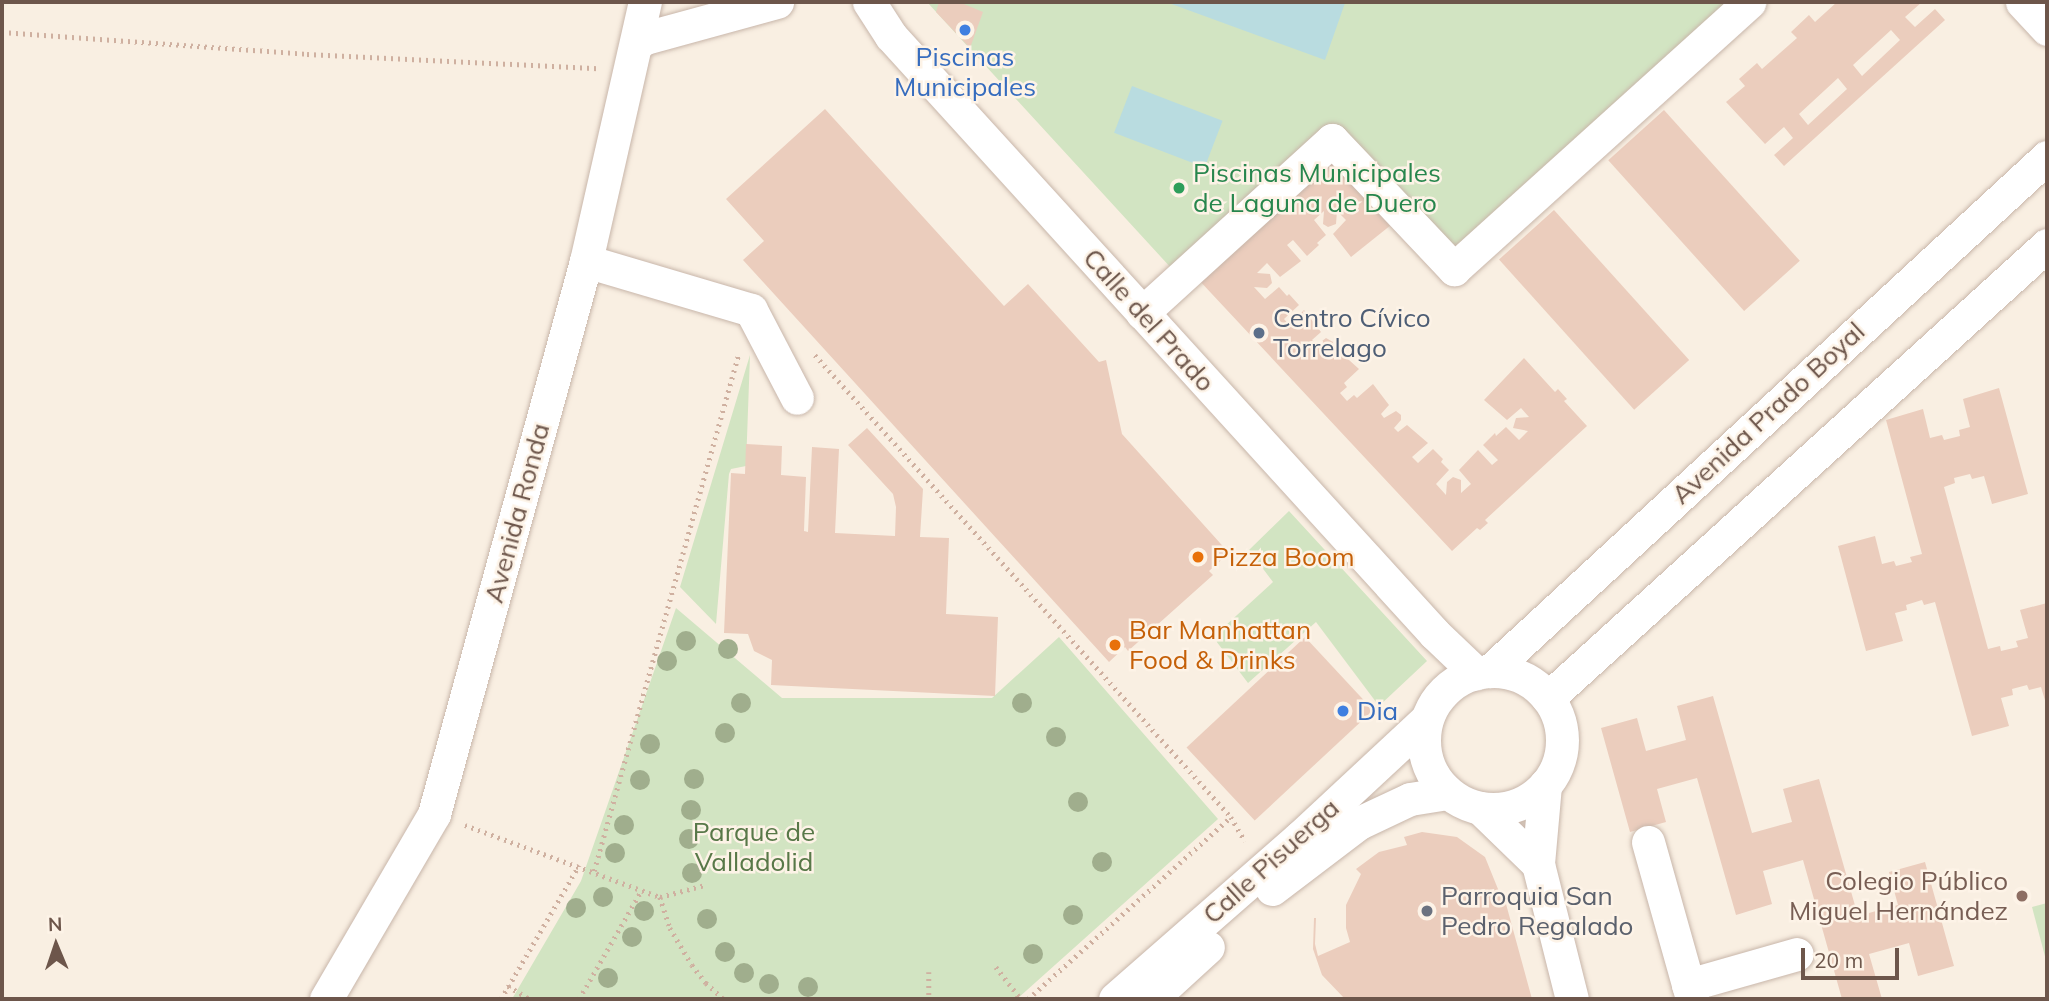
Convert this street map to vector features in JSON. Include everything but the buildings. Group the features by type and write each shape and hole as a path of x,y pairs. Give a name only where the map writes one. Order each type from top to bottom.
{"street":[{"name":"Avenida Ronda","path":"326,999 434,814 586,261 645,2"},
{"path":"633,57 645,38 777,2"},
{"name":"Calle del Prado","path":"869,2 891,36 1435,634 1483,672"},
{"path":"1142,313 1332,140 1454,269 1749,2"},
{"path":"2022,2 2047,29"},
{"name":"Avenida Prado Boyal","path":"1483,672 2047,157"},
{"path":"1548,698 2047,245"},
{"path":"586,261 751,310 797,398"},
{"path":"1435,634 1446,689"},
{"path":"1538,864 1480,808 1448,793 1435,778 1427,761 1423,740 1426,720 1446,689 1483,672 1522,677 1548,698 1558,715 1562,735 1560,754 1545,785 1538,864 1572,999"},
{"name":"Calle Pisuerga","path":"1115,999 1262,870 1426,720"},
{"path":"1480,808 1504,808 1526,800 1545,785"},
{"name":"Calle Pisuerga","path":"1151,999 1276,885 1359,823 1410,799 1448,793"},
{"path":"1648,842 1690,992 1797,954"}],"path":[{"path":"2,32 307,54 633,57"},
{"path":"594,871 751,310"},
{"path":"810,350 1231,817 1262,870"},
{"path":"434,814 579,865 660,897 705,885"},
{"path":"1028,999 1231,817"},
{"path":"501,999 579,865"},
{"path":"579,999 642,891"},
{"path":"660,897 670,928 692,965 706,983 724,999"},
{"path":"996,967 1021,999"},
{"path":"929,972 929,999"},
{"path":"508,986 530,999"}],"green space":[{"name":"Piscinas Municipales de Laguna de Duero","path":"927,2 1732,2 1454,253 1333,123 1172,269"},
{"path":"750,355 746,466 731,469 729,474 716,624 680,587"},
{"path":"1289,511 1427,661 1379,706 1316,622 1248,683 1213,637 1273,582 1249,550"},
{"name":"Parque de Valladolid","path":"676,608 782,698 992,698 1059,637 1218,819 1017,999 512,999 581,881"},
{"path":"2047,903 2047,964 2032,907"}],"water":[{"path":"1166,2 1341,2 1345,3 1325,60"},
{"path":"1132,86 1223,121 1205,167 1114,133"}],"place":[{"name":"Piscinas Municipales","path":"965,30"},
{"name":"Piscinas Municipales de Laguna de Duero","path":"1179,188"},
{"name":"Centro Cívico Torrelago","path":"1259,333"},
{"name":"Pizza Boom","path":"1198,557"},
{"name":"Bar Manhattan Food & Drinks","path":"1115,645"},
{"name":"Dia","path":"1343,711"},
{"name":"Colegio Público Miguel Hernández","path":"2022,896"},
{"name":"Parroquia San Pedro Regalado","path":"1427,911"}]}
